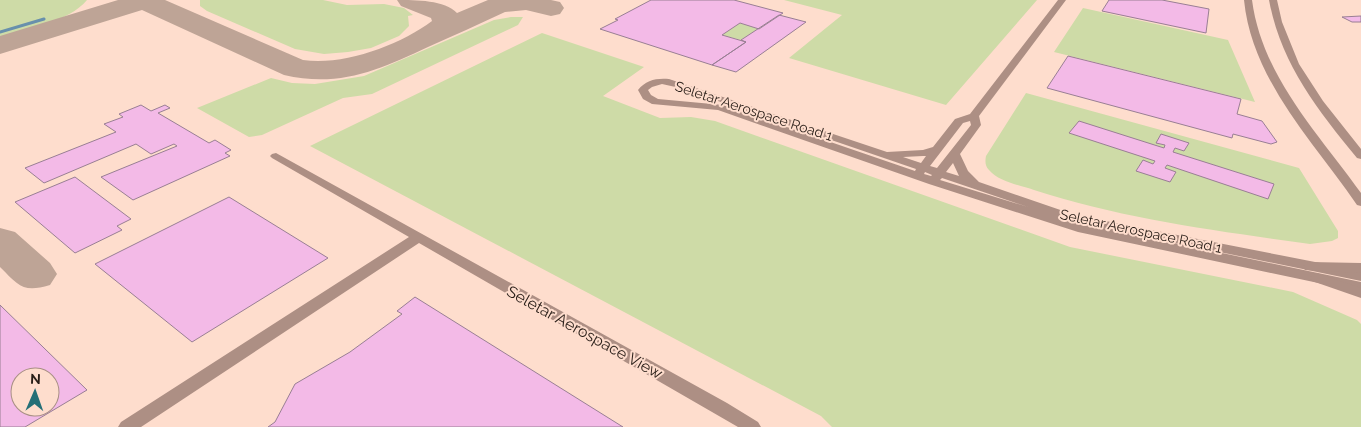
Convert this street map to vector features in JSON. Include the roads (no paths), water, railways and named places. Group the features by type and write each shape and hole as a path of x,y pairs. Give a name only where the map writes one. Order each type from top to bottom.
{"street":[{"path":"920,172 959,121 974,116 1062,0"},
{"path":"1248,0 1254,32 1271,71 1288,100 1361,202"},
{"path":"1272,0 1284,44 1313,94 1361,156"},
{"name":"Seletar Aerospace Road 1","path":"920,172 875,152 777,122 719,107 656,102 647,97 643,90 653,82 669,83 777,122 1082,229 1314,272 1361,276"},
{"path":"936,177 976,125 974,116"},
{"path":"875,152 908,154 938,149"},
{"path":"954,154 963,173 970,181 981,188"},
{"name":"Seletar Aerospace View","path":"276,156 752,427"},
{"name":"Seletar Aerospace Road 1","path":"936,177 981,188 1072,218 1314,272 1361,288"},
{"path":"126,427 418,237"},
{"path":"1314,272 1361,268"},
{"path":"1314,272 1361,293"}],"waterway":[{"path":"0,32 44,19"}]}
